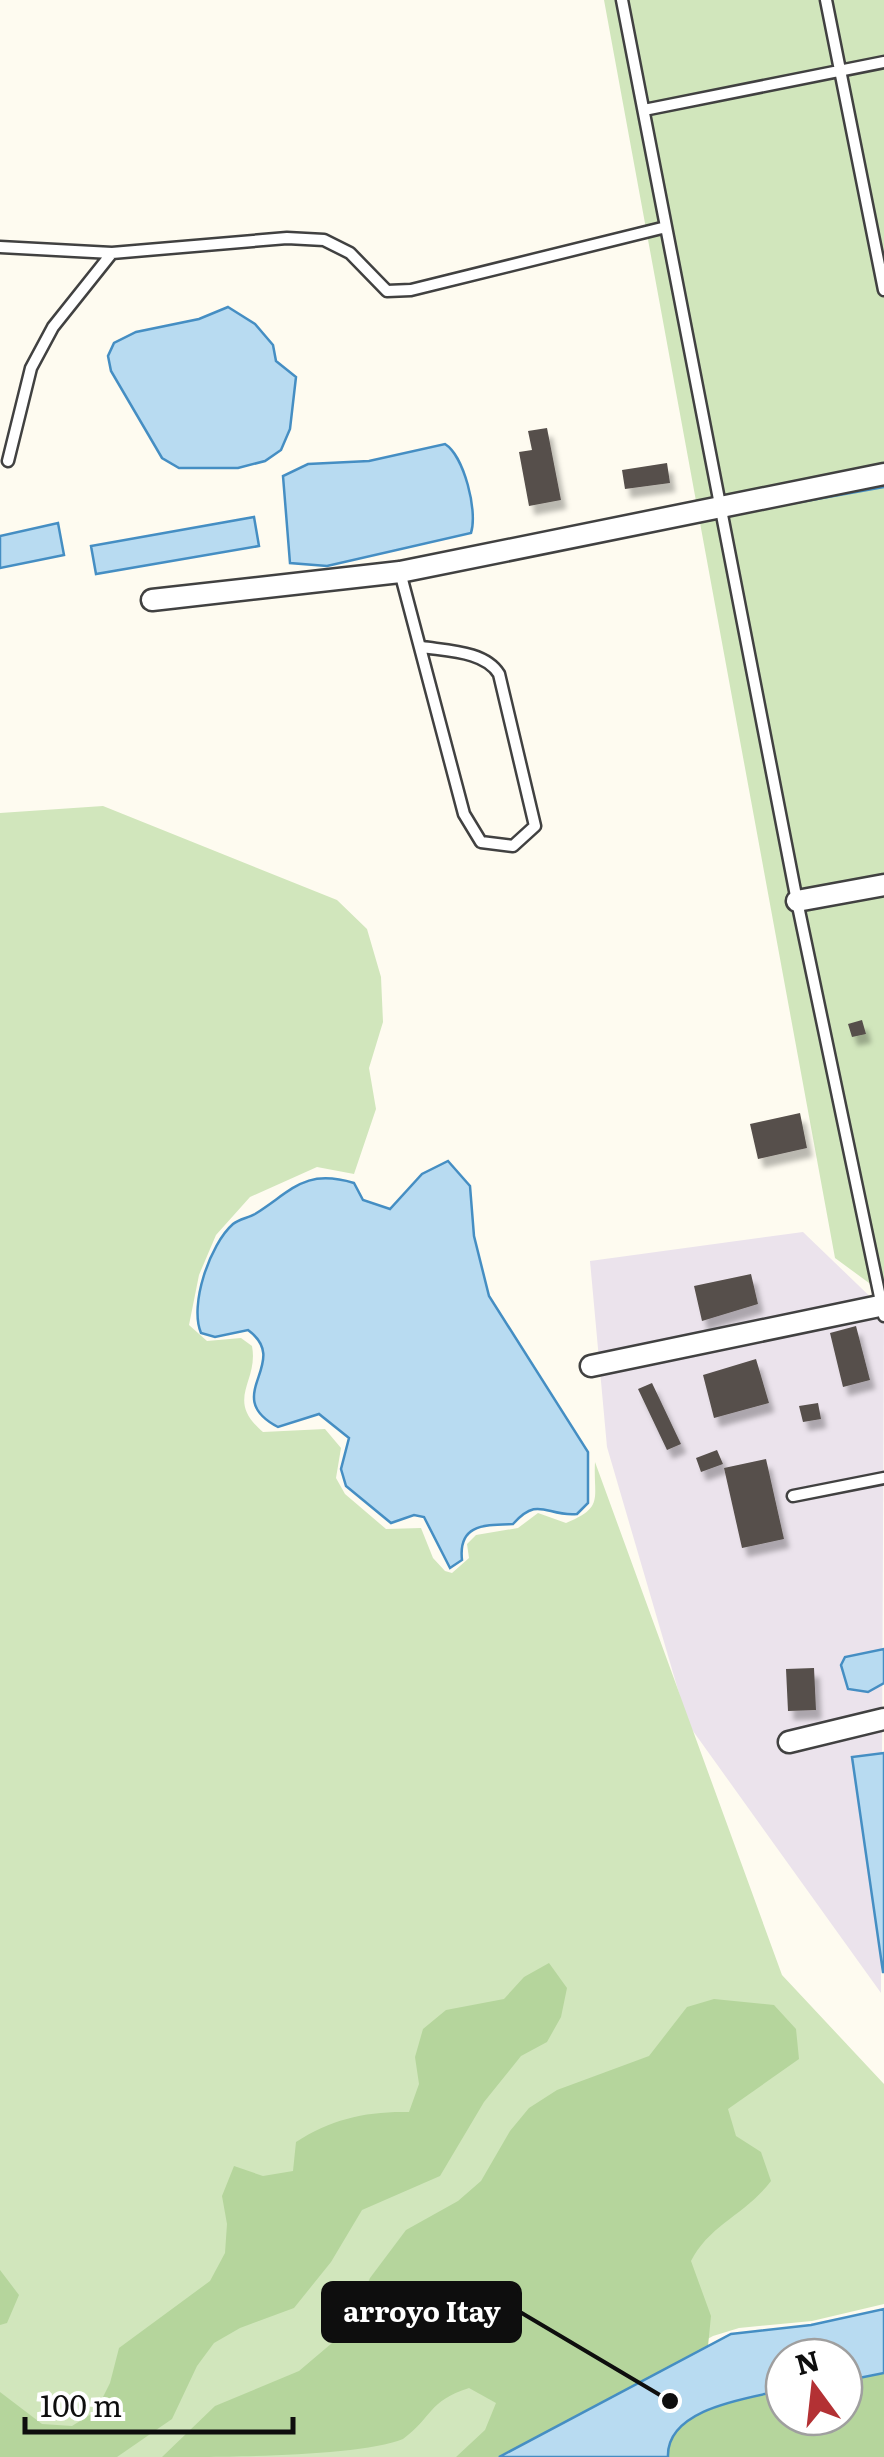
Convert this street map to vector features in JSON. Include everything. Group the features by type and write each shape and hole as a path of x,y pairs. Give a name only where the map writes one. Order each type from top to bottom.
{"street":[{"path":"152,600 400,572 884,474"},
{"path":"797,901 884,884"},
{"path":"590,1366 883,1309"},
{"path":"789,1742 884,1719"}],"lane":[{"path":"622,0 797,901 883,1309"},
{"path":"826,0 884,290"},
{"path":"644,110 884,62"},
{"path":"0,246 112,252 287,238 324,240 350,253 386,291 411,290 666,227"},
{"path":"8,461 31,368 54,328 112,252"},
{"path":"400,572 471,829 482,842 513,846 534,826 499,674 493,664 478,658 422,647"},
{"path":"794,1496 884,1478"}],"shaded area":[{"path":"803,1232 884,1310 881,1993 688,1724 607,1447 590,1261"}],"green space":[{"path":"604,0 884,0 884,1294 835,1258"},
{"path":"103,806 337,900 367,929 381,977 383,1022 369,1068 376,1109 354,1174 317,1167 250,1197 216,1235 199,1275 189,1325 207,1341 241,1338 252,1346 244,1400 252,1420 263,1432 325,1429 341,1448 336,1478 345,1494 386,1529 421,1528 433,1558 445,1571 452,1573 469,1558 467,1544 476,1535 518,1528 538,1513 566,1523 587,1512 594,1500 595,1462 782,1975 884,2084 884,2304 812,2321 739,2328 713,2336 488,2457 0,2457 0,813"},
{"path":"549,1963 567,1988 561,2017 547,2042 521,2056 484,2102 440,2176 362,2210 331,2262 294,2308 240,2328 214,2343 197,2366 172,2419 117,2457 0,2457 0,2392 42,2424 72,2426 96,2411 110,2383 119,2348 210,2281 225,2253 227,2224 222,2196 234,2166 263,2176 293,2171 296,2142 309,2134 350,2118 409,2112 419,2084 415,2057 423,2029 446,2010 504,1999 524,1977"},
{"path":"714,1999 774,2005 796,2029 799,2059 728,2109 736,2136 761,2152 771,2181 708,2238 691,2261 711,2316 708,2346 539,2457 456,2457 485,2430 496,2403 469,2388 445,2398 403,2439 383,2445 287,2455 162,2457 215,2406 299,2371 345,2332 370,2278 406,2230 458,2201 481,2181 510,2131 529,2108 557,2090 649,2056 687,2007"},
{"path":"0,2270 19,2295 7,2323 0,2325"},
{"path":"884,2361 884,2457 635,2457 685,2419 764,2393 764,2437 864,2437 864,2366"}],"water":[{"path":"228,307 255,324 273,345 276,361 296,377 290,429 281,450 265,461 238,468 179,468 162,458 111,371 108,356 114,343 136,332 199,319"},
{"path":"445,444 458,460 468,485 473,512 471,533 327,566 290,563 283,476 308,464 369,461"},
{"path":"884,484 884,487 739,513"},
{"path":"254,517 259,546 96,574 91,546"},
{"path":"58,523 64,555 0,568 0,536"},
{"path":"448,1161 470,1186 474,1236 489,1296 588,1452 588,1503 577,1514 537,1509 513,1524 475,1529 464,1539 462,1560 450,1568 424,1517 414,1515 391,1523 346,1486 341,1469 349,1438 319,1414 278,1427 262,1415 254,1391 263,1355 260,1342 248,1330 215,1337 201,1333 198,1321 204,1276 217,1246 235,1222 255,1214 300,1184 323,1178 354,1183 363,1200 390,1209 422,1174"},
{"path":"884,1649 884,1683 868,1692 848,1689 841,1665 845,1657"},
{"path":"884,1753 884,1972 883,1972 852,1757"},
{"path":"884,2309 884,2373 864,2377 864,2337 764,2337 764,2395 695,2416 671,2440 668,2457 499,2457 731,2334 811,2325"}],"building":[{"path":"547,428 561,500 529,506 519,452 532,450 528,431"},
{"path":"667,463 670,483 625,489 622,470"},
{"path":"862,1020 866,1034 852,1037 848,1024"},
{"path":"800,1113 807,1148 758,1159 750,1124"},
{"path":"751,1274 758,1304 702,1321 694,1286"},
{"path":"856,1326 870,1380 843,1387 830,1333"},
{"path":"756,1359 769,1403 714,1418 703,1375"},
{"path":"652,1383 681,1444 667,1450 638,1389"},
{"path":"818,1403 821,1419 803,1422 799,1406"},
{"path":"717,1450 723,1464 701,1472 696,1458"},
{"path":"766,1459 784,1539 742,1548 724,1468"},
{"path":"814,1668 816,1710 788,1711 786,1669"}],"place":[{"name":"arroyo Itay","path":"670,2401"}]}
